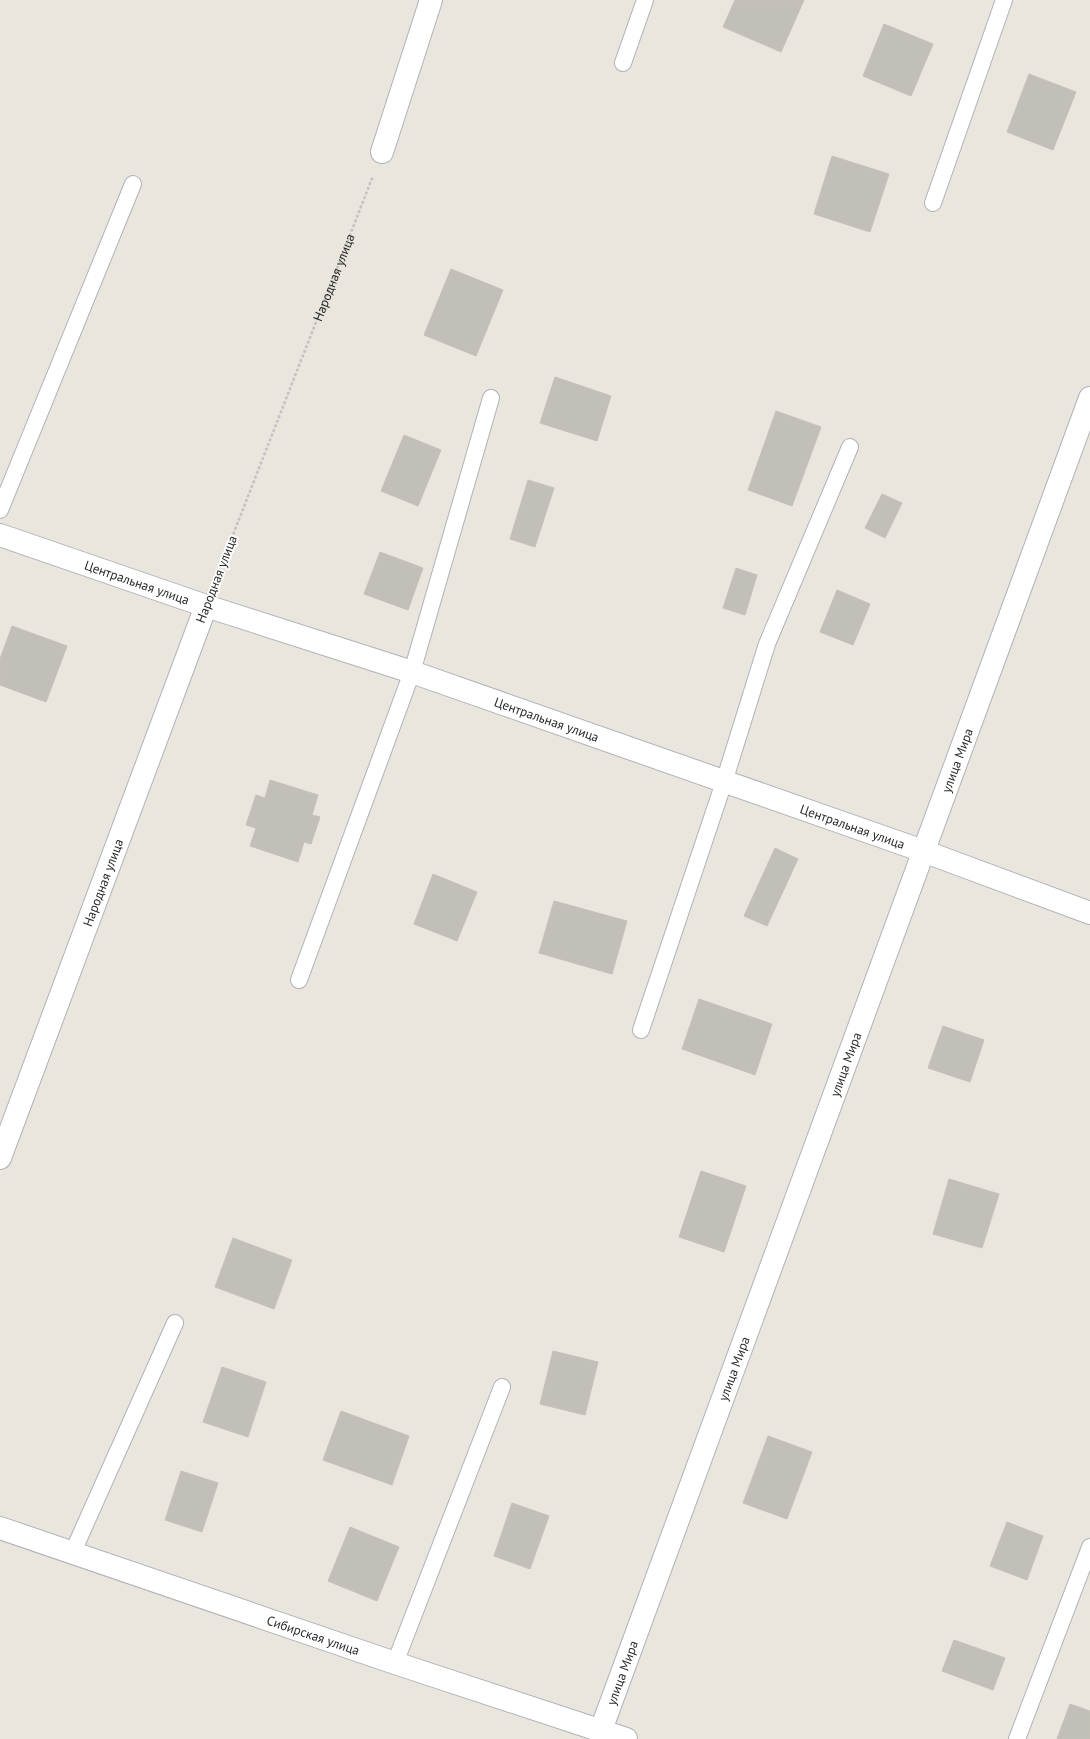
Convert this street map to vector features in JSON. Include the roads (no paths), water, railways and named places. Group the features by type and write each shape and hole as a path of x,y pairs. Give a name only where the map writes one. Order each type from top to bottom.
{"street":[{"path":"382,152 431,0"},
{"name":"улица Мира","path":"601,1730 1090,398"},
{"name":"Центральная улица","path":"0,534 206,606 412,672 923,851 1090,913"},
{"name":"Народная улица","path":"0,1158 206,606"},
{"name":"Сибирская улица","path":"0,1528 72,1554 395,1663 626,1739"}],"lane":[{"path":"623,63 646,0"},
{"path":"933,203 1004,0"},
{"path":"0,510 133,184"},
{"path":"299,980 412,672 490,398"},
{"path":"641,1030 724,782 767,644 850,447"},
{"path":"72,1554 175,1323"},
{"path":"395,1663 502,1387"},
{"path":"1017,1739 1090,1547"}]}
